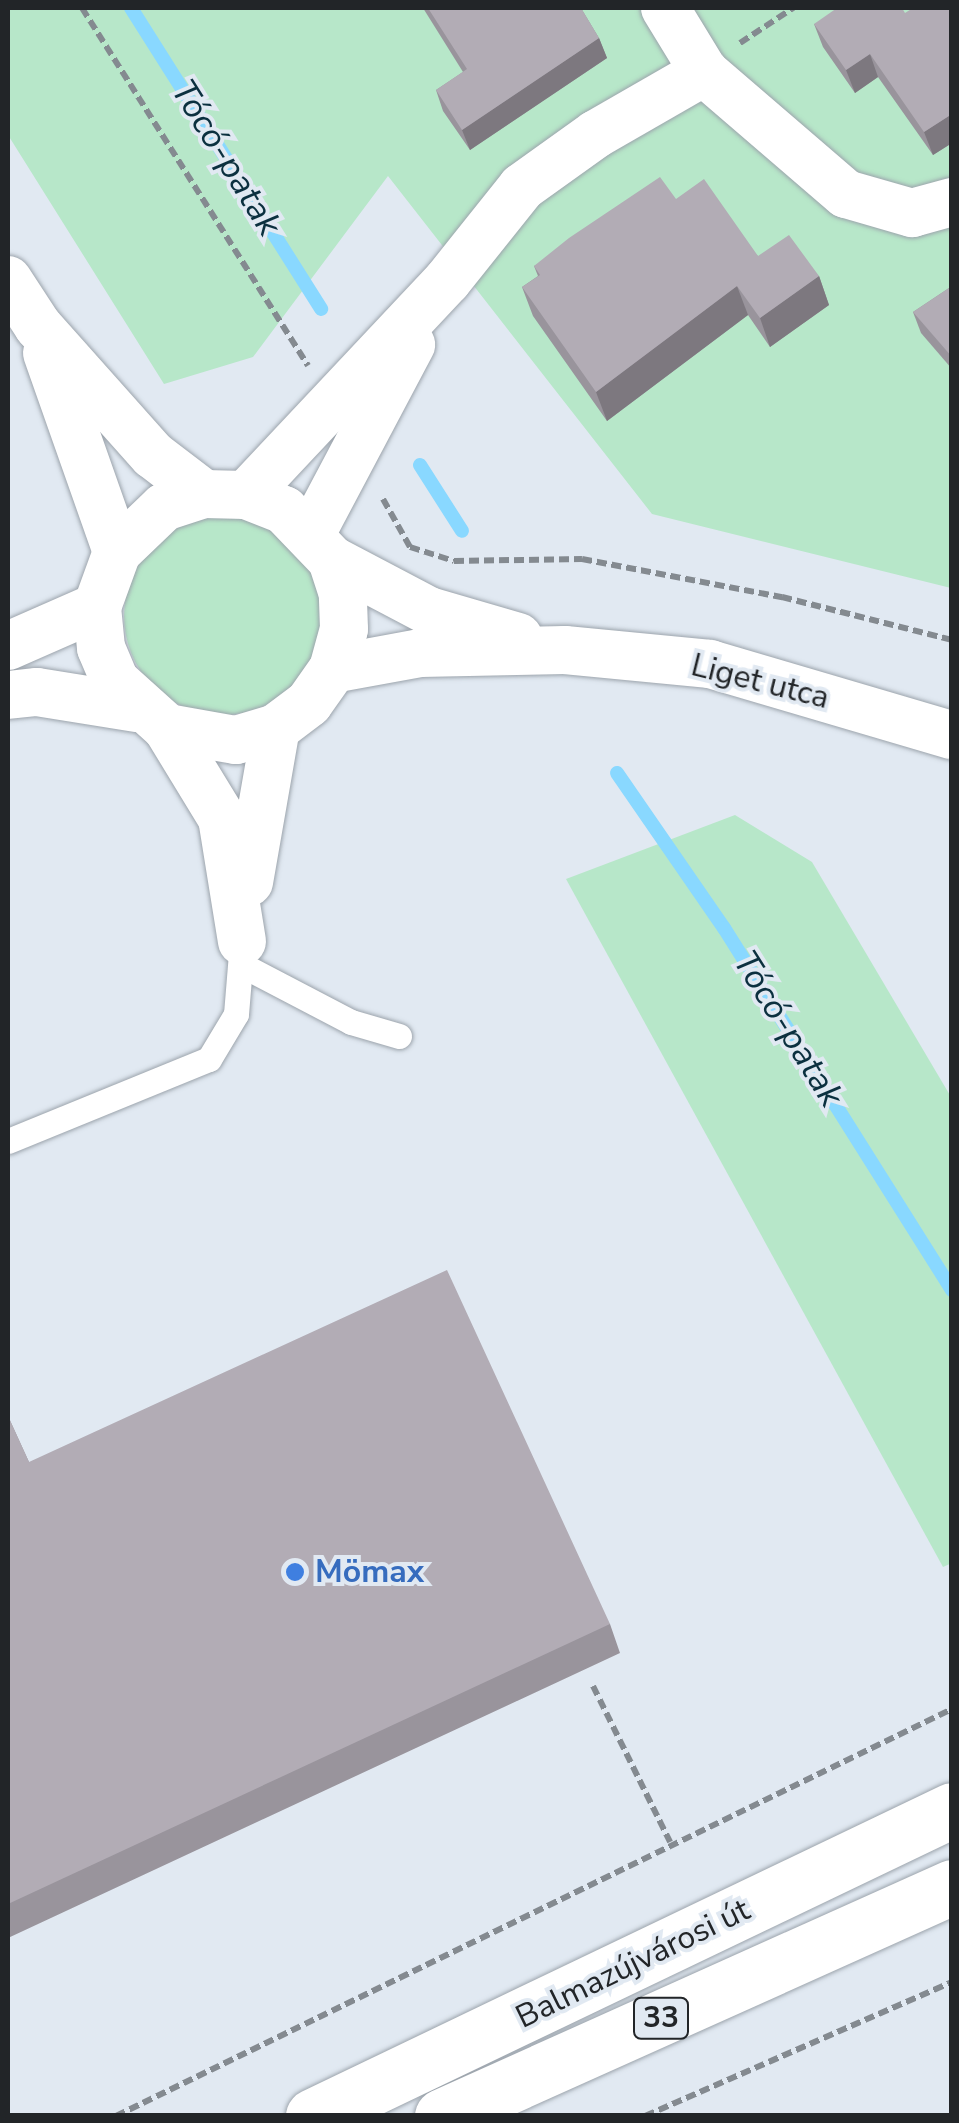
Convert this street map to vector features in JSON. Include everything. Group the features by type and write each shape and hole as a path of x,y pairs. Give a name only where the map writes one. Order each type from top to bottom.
{"main road":[{"name":"Balmazújvárosi út","path":"314,2116 952,1810"},
{"name":"Balmazújvárosi út","path":"446,2114 952,1887"}],"street":[{"path":"665,8 704,72 846,194 912,213 952,202"},
{"path":"242,953 222,818 152,718 115,681 101,648 98,607 117,552 164,507 225,494 447,281 522,187 596,134 704,72"},
{"path":"8,280 38,326 154,455 225,494 284,510 322,546 343,594 344,629 334,669 309,704 276,728 236,740 36,692 8,695"},
{"path":"322,546 447,281"},
{"path":"38,326 117,552"},
{"name":"Liget utca","path":"322,546 429,610 565,650"},
{"path":"8,646 98,607"},
{"name":"Liget utca","path":"334,669 420,653 565,650 710,664 952,735"},
{"path":"242,953 256,818 276,728"}],"lane":[{"path":"8,1141 209,1059 236,1014 242,953 351,1022 399,1036"}],"path":[{"path":"82,8 316,380"},
{"path":"704,72 793,8"},
{"path":"383,481 384,510 410,547 454,561 582,559 782,597 952,640"},
{"path":"593,1686 671,1842"},
{"path":"116,2116 671,1842 952,1709"},
{"path":"645,2116 952,1982"}],"green space":[{"path":"8,8 951,8 951,588 652,514 388,176 253,357 164,384 8,135"},
{"path":"223,517 261,524 293,546 315,578 322,616 315,654 293,686 261,708 223,715 185,708 153,686 131,654 124,616 131,578 153,546 185,524"},
{"path":"735,815 812,862 951,1097 952,1563 943,1567 566,879"}],"building":[{"path":"428,8 581,8 599,38 462,130 436,90 467,69"},
{"path":"837,8 902,8 905,13 913,8 952,8 952,114 924,132 870,54 846,70 814,24"},
{"path":"660,177 676,199 704,179 758,256 789,235 819,276 760,318 737,286 596,392 522,287 540,275 534,266 569,238"},
{"path":"952,286 952,357 913,312"},
{"name":"Mömax","path":"447,1270 610,1624 8,1904 8,1416 29,1462"}],"waterway":[{"name":"Tócó-patak","path":"131,8 321,309"},
{"name":"Tócó-patak","path":"420,465 462,531"},
{"name":"Tócó-patak","path":"617,773 724,928 952,1290"}],"place":[{"name":"Mömax","path":"295,1572"}]}
